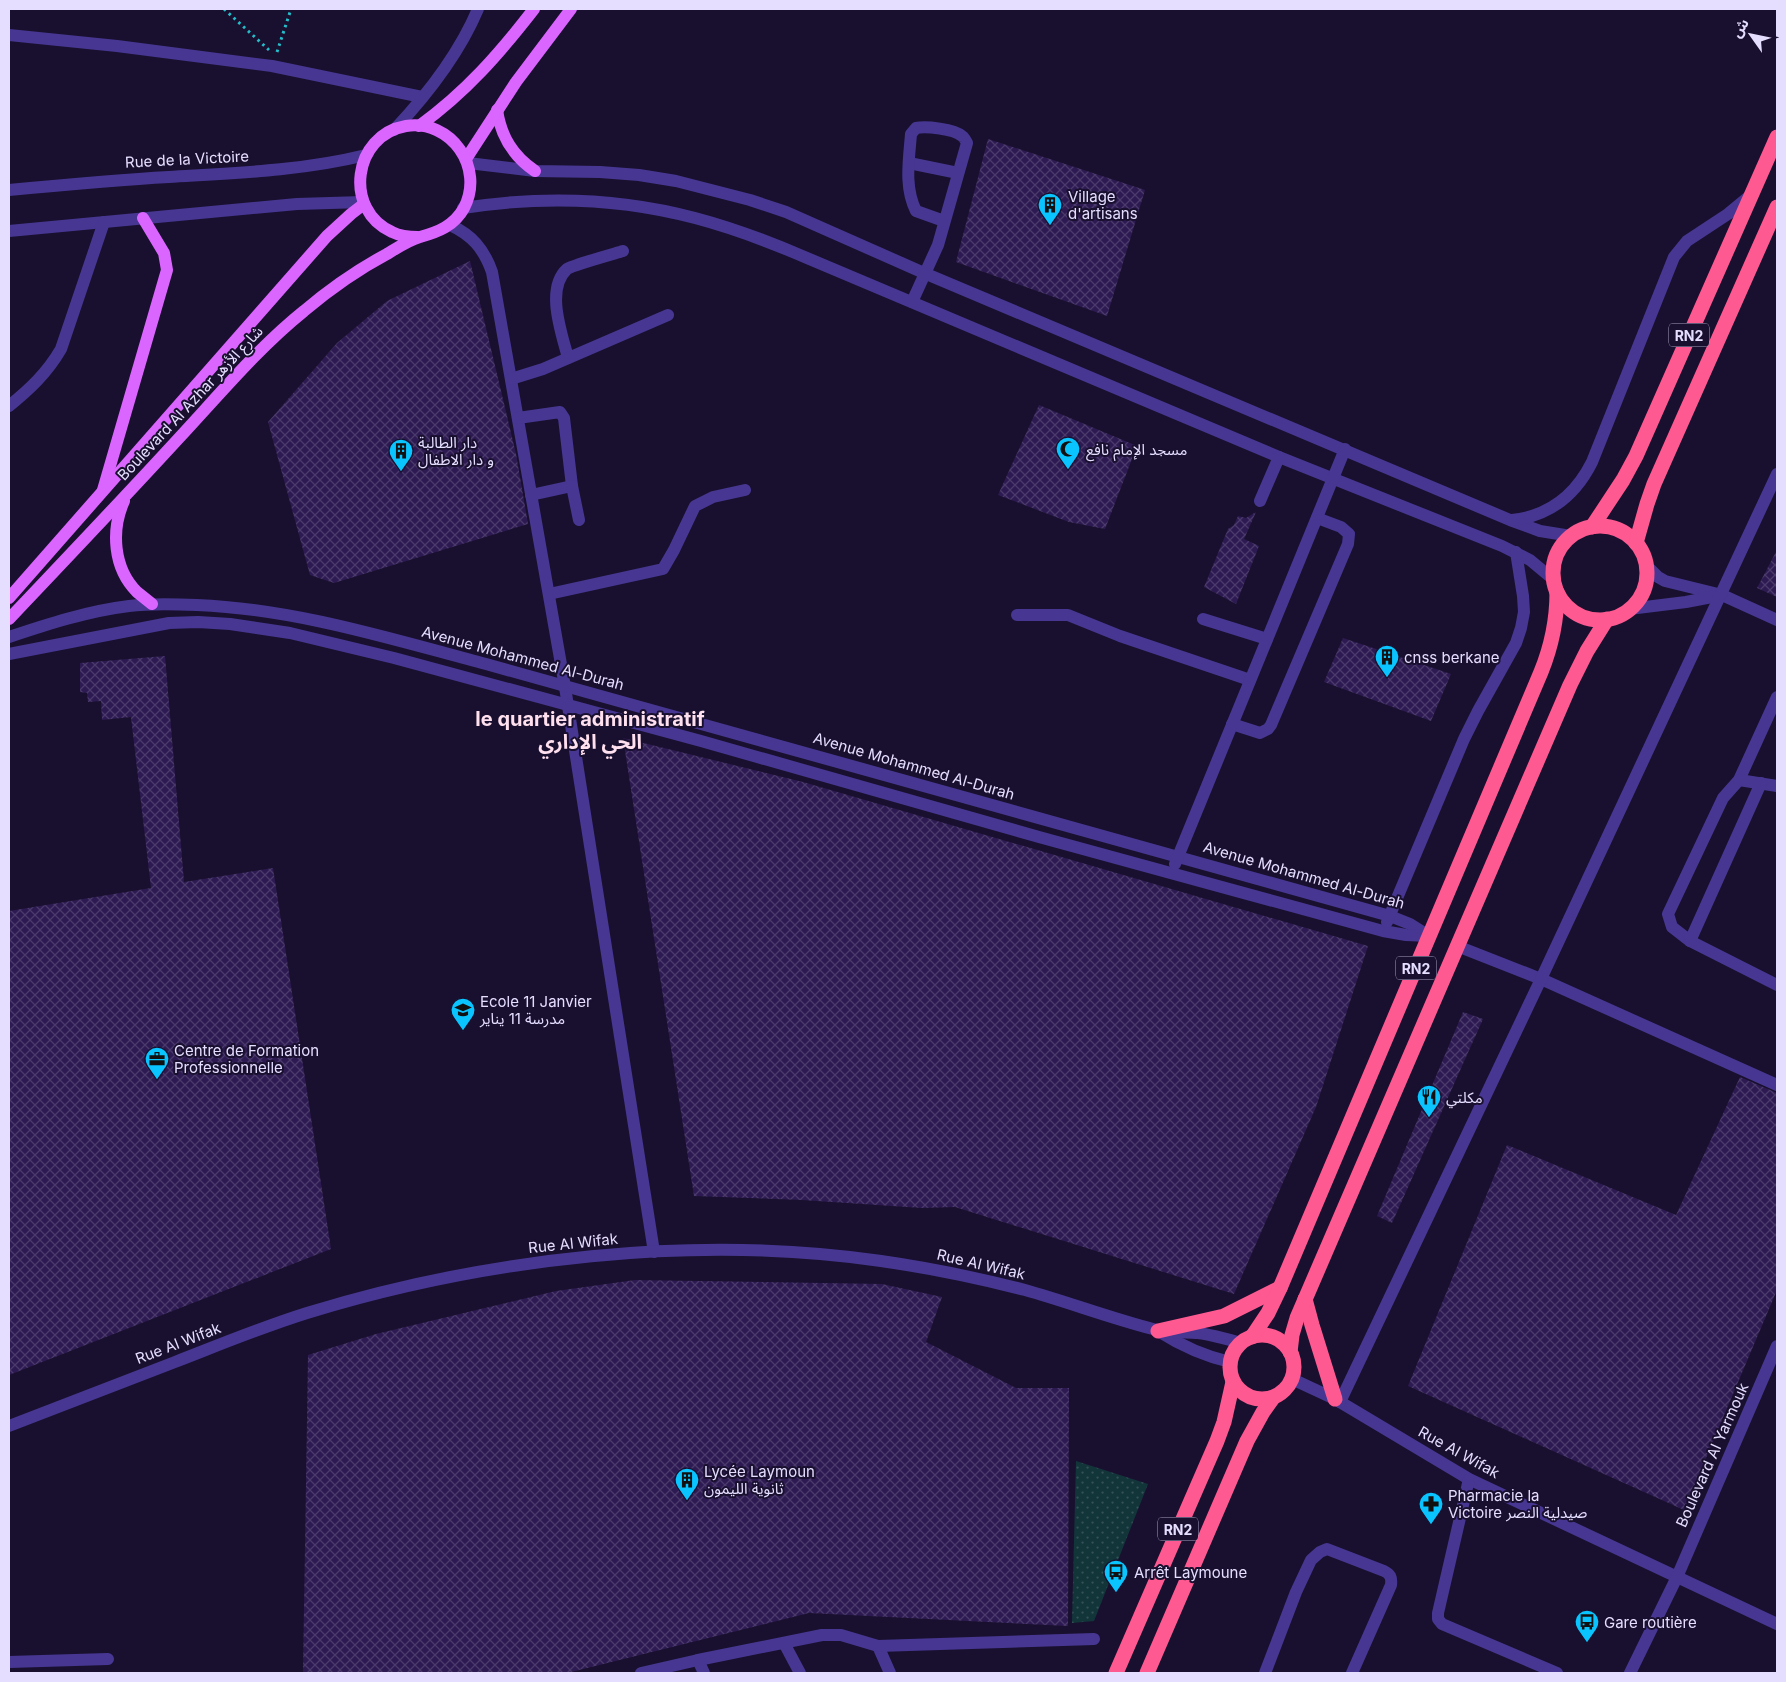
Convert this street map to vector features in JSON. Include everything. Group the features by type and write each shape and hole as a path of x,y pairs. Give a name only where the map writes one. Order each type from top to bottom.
{"highway":[{"name":"RN2","path":"1592,527 1614,496 1636,456 1777,137"},
{"name":"RN2","path":"1636,543 1654,484 1777,207"},
{"path":"1555,586 1564,602 1572,611 1583,617 1595,620 1619,616 1638,600 1643,590 1646,566 1643,554 1628,535 1605,526 1581,530 1570,536"},
{"name":"RN2","path":"1116,1673 1224,1422 1234,1382 1230,1372 1232,1355 1263,1322 1280,1288 1549,653 1557,612 1553,568 1556,556 1570,536"},
{"name":"RN2","path":"1148,1673 1247,1441 1273,1398 1281,1394 1288,1387 1292,1379 1294,1370 1290,1352 1294,1326 1570,685 1607,619"},
{"path":"1158,1331 1224,1316 1280,1288"},
{"path":"1306,1299 1312,1325 1337,1400"},
{"path":"1247,1340 1263,1335 1274,1338 1284,1343 1290,1352"},
{"path":"1234,1382 1246,1395 1254,1399 1264,1400 1273,1398"}],"main road":[{"path":"419,126 454,99 480,74 499,54 534,9"},
{"path":"467,161 497,110 536,54 571,9"},
{"path":"497,110 499,123 509,146 525,164 536,171"},
{"path":"406,126 419,126 438,131 447,136 461,150 467,161 470,186 464,208 450,225 440,231 418,237 405,236 386,229 371,216 363,203 359,178 361,166 366,155 373,144 382,136 406,126"},
{"name":"Boulevard Al Azhar شارع الأزهر","path":"9,598 327,236 363,203"},
{"path":"102,494 167,270 164,253 143,218"},
{"name":"Boulevard Al Azhar شارع الأزهر","path":"9,619 275,336 329,291 357,271 418,237"},
{"path":"128,493 119,512 116,526 117,554 124,574 136,591 152,604"}],"street":[{"path":"394,130 422,97 464,38 478,9"},
{"path":"9,35 117,46 272,66 422,97"},
{"path":"912,302 938,245 967,143 963,136 950,131 923,127 916,128 911,134 909,163 908,182 911,201 916,211 944,221"},
{"name":"Rue de la Victoire","path":"9,190 108,180 300,168 334,163 366,155"},
{"path":"467,161 536,171 639,175 713,189 786,212 924,273 1510,520 1540,531 1570,536"},
{"path":"909,163 958,173"},
{"path":"1510,520 1540,514 1560,502 1577,487 1592,462 1674,258 1686,241 1728,214 1751,195"},
{"path":"464,208 528,201 617,204 656,209 733,229 770,242 1279,456 1516,552 1530,560 1555,586"},
{"path":"9,231 297,204 363,203"},
{"path":"9,406 42,376 53,363 61,349 104,222"},
{"path":"450,225 462,230 481,248 492,272 569,707 654,1252"},
{"path":"568,358 558,319 555,292 559,281 568,268 623,251"},
{"path":"511,379 543,369 668,315"},
{"path":"518,418 560,412 564,418 572,486 580,520"},
{"path":"1172,873 1177,856 1345,450"},
{"path":"1260,502 1279,456"},
{"path":"1337,1400 1542,979 1777,474"},
{"path":"531,495 572,486"},
{"path":"549,594 663,569 695,506 713,497 745,490"},
{"path":"1232,724 1255,733 1268,729 1348,544 1349,534 1346,529 1317,518"},
{"path":"1383,931 1464,739 1485,697 1516,643 1524,612 1516,552"},
{"path":"1646,566 1665,582 1722,595 1777,620"},
{"path":"1629,609 1686,602 1722,595"},
{"name":"Avenue Mohammed Al-Durah","path":"9,638 74,617 129,606 152,604 235,607 299,617 381,636 1390,916 1410,924 1429,936"},
{"path":"1017,615 1068,615 1120,636 1250,680"},
{"path":"1203,619 1267,639"},
{"name":"Avenue Mohammed Al-Durah","path":"9,654 169,623 230,624 300,635 394,658 569,707 701,741 982,822 1383,931 1429,936"},
{"path":"1777,697 1739,780 1723,798 1668,914 1672,927 1690,941 1777,985"},
{"path":"1739,780 1777,786"},
{"path":"1690,941 1762,783"},
{"path":"1457,946 1542,979 1777,1085"},
{"name":"Rue Al Wifak","path":"9,1426 261,1328 357,1299 422,1283 504,1268 564,1260 654,1252 729,1250 795,1252 880,1260 954,1273 1027,1291 1158,1331 1247,1340"},
{"name":"Rue Al Wifak","path":"1158,1331 1185,1347 1230,1362"},
{"name":"Boulevard Al Yarmouk","path":"1630,1673 1677,1577 1777,1346"},
{"name":"Rue Al Wifak","path":"1292,1379 1337,1400 1469,1479 1777,1624"},
{"path":"1469,1479 1438,1613 1438,1620 1442,1624 1557,1673"},
{"path":"1265,1673 1296,1592 1311,1560 1327,1549 1384,1570 1390,1574 1392,1579 1352,1673"},
{"path":"641,1673 822,1635 841,1635 878,1646 1094,1639"},
{"path":"784,1643 800,1673"},
{"path":"878,1646 890,1673"},
{"path":"9,1662 108,1659"},
{"path":"698,1660 704,1673"}],"path":[{"path":"224,9 276,55 290,9"}],"green space":[{"path":"1076,1461 1148,1484 1094,1621 1072,1623"}],"building":[{"name":"Village d'artisans","path":"988,139 1145,190 1107,316 956,262"},
{"name":"دار الطالبة و دار الاطفال","path":"470,261 516,454 528,524 334,583 310,575 268,422 337,343 387,301"},
{"name":"مسجد الإمام نافع","path":"1039,405 1137,446 1105,529 1069,522 998,495"},
{"path":"1256,512 1244,539 1259,546 1236,604 1204,587 1228,529 1234,525 1238,516 1246,518"},
{"path":"1777,550 1777,597 1757,588"},
{"name":"cnss berkane","path":"1343,638 1451,674 1431,721 1324,682"},
{"name":"Centre de Formation Professionnelle","path":"165,656 184,882 273,868 331,1249 9,1375 9,911 151,888 131,717 102,720 101,701 88,702 87,693 80,692 80,663"},
{"path":"623,738 803,782 1368,946 1316,1107 1234,1294 955,1207 922,1208 802,1200 694,1196"},
{"name":"مكلتي","path":"1463,1012 1483,1019 1392,1223 1377,1216"},
{"path":"1740,1077 1777,1093 1777,1290 1684,1510 1408,1386 1507,1145 1676,1215"},
{"name":"Lycée Laymoun ثانوية الليمون","path":"635,1280 882,1284 942,1297 926,1342 1016,1388 1069,1388 1068,1626 809,1613 567,1673 303,1673 308,1355 376,1334 556,1291"}],"place":[{"name":"Village d'artisans","path":"1050,226"},
{"name":"مسجد الإمام نافع","path":"1068,470"},
{"name":"دار الطالبة و دار الاطفال","path":"401,472"},
{"name":"cnss berkane","path":"1387,678"},
{"name":"Ecole 11 Janvier مدرسة 11 يناير","path":"463,1031"},
{"name":"Centre de Formation Professionnelle","path":"157,1080"},
{"name":"مكلتي","path":"1429,1118"},
{"name":"Lycée Laymoun ثانوية الليمون","path":"687,1501"},
{"name":"Pharmacie la Victoire صيدلية النصر","path":"1431,1525"},
{"name":"Arrêt Laymoune","path":"1116,1593"},
{"name":"Gare routière","path":"1587,1643"}],"district":[{"name":"le quartier administratif الحي الإداري","path":"590,730"}]}
